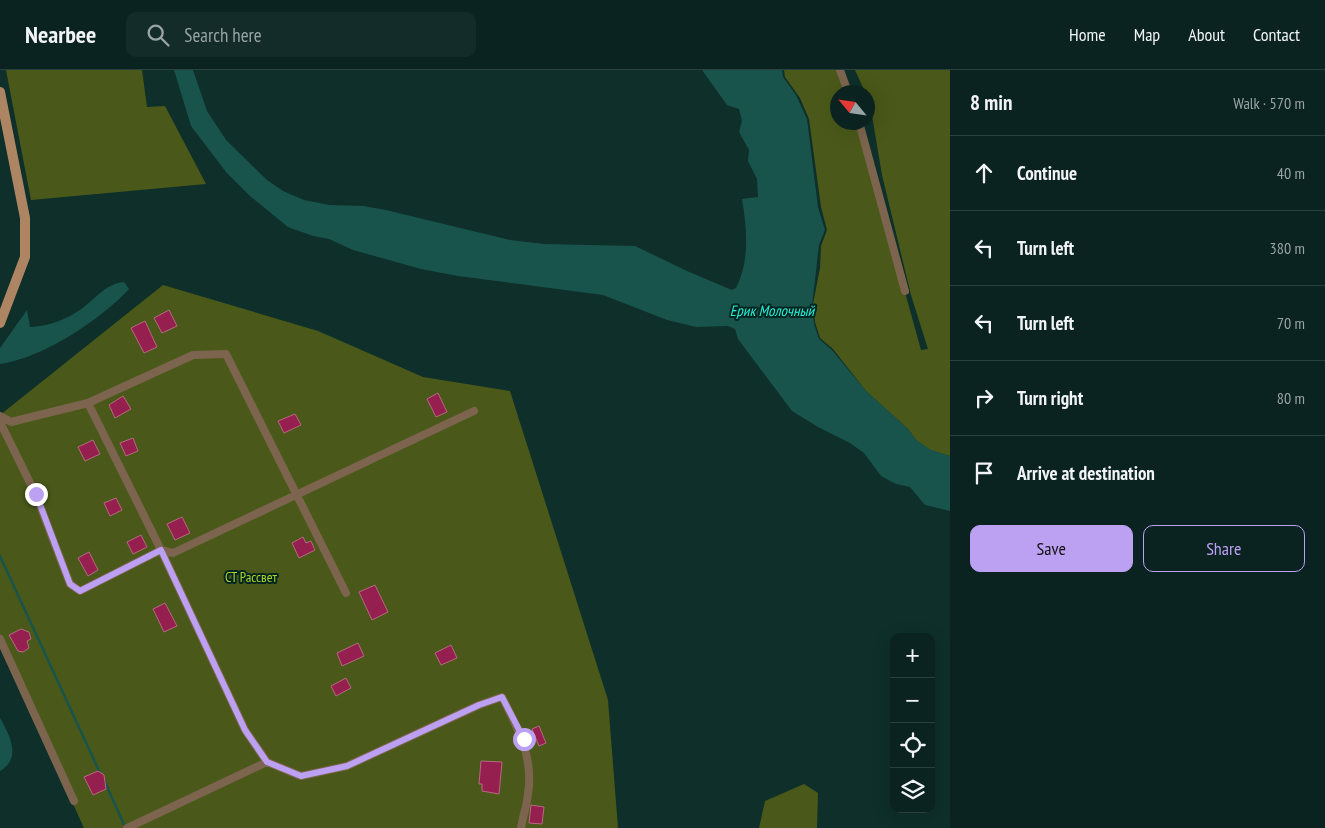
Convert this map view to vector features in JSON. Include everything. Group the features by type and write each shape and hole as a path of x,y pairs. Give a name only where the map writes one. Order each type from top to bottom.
{"street":[{"path":"840,70 845,85"},
{"path":"0,92 25,218 26,257 0,324"},
{"path":"861,130 878,200 905,291"},
{"path":"0,416 11,422 64,407 88,403 193,354 226,354 346,593"},
{"path":"88,403 161,550 245,730 267,762 301,776 347,766 479,705 502,697 524,739 528,760 529,793 521,828"},
{"path":"0,422 36,494 70,584 80,591 161,550 173,553 474,411"},
{"path":"0,639 74,801"},
{"path":"127,828 267,762"}],"green space":[{"path":"6,70 142,70 147,107 165,106 206,184 31,200"},
{"path":"784,70 839,70 845,85 830,85 830,130 860,130 921,350 928,349 911,295 882,175 874,130 875,85 862,85 855,70 950,70 950,456 930,450 916,440 908,429 866,391 833,349 820,338 815,322 813,304 820,268 821,246 827,230 821,207 809,119 800,98 785,77"},
{"name":"СТ Рассвет","path":"163,285 318,331 423,377 510,391 608,700 618,828 84,828 0,643 0,415"},
{"path":"804,784 818,793 817,828 759,828 765,801"}],"water":[{"name":"Ерик Молочный","path":"174,70 193,70 207,111 226,140 267,180 283,191 304,200 329,205 363,206 386,210 510,240 544,244 635,246 732,290 736,288 744,266 746,233 742,199 758,197 757,179 748,161 749,150 739,132 742,121 739,109 727,105 702,70 782,70 783,77 796,95 807,119 818,207 825,230 819,245 812,306 814,324 819,339 832,350 866,391 908,429 916,440 931,450 950,456 950,511 925,505 910,487 896,484 881,476 864,453 850,443 792,411 738,339 735,329 728,326 696,327 667,320 603,295 458,276 421,269 353,250 329,239 313,236 288,227 250,196 226,172 191,126"},
{"path":"124,282 129,289 87,325 52,346 17,360 0,364 0,348 27,310 30,327 53,323 81,309 110,286"},
{"path":"0,718 10,739 12,753 11,760 7,766 0,771"}],"building":[{"path":"169,310 177,326 162,333 154,318"},
{"path":"145,321 157,347 144,353 131,328"},
{"path":"438,393 447,412 436,417 427,399"},
{"path":"123,396 131,409 115,418 109,405"},
{"path":"295,414 301,425 284,433 278,421"},
{"path":"133,438 138,451 126,456 120,443"},
{"path":"93,440 100,454 85,461 78,447"},
{"path":"116,498 122,510 110,516 104,503"},
{"path":"182,517 190,533 175,540 167,524"},
{"path":"141,535 147,547 133,554 127,542"},
{"path":"303,537 306,543 311,541 315,550 299,558 292,543"},
{"path":"89,552 98,570 88,576 78,558"},
{"path":"375,585 388,612 372,620 359,592"},
{"path":"165,603 177,626 164,632 153,609"},
{"path":"21,629 29,632 31,639 27,641 29,648 23,652 18,651 9,635"},
{"path":"358,643 364,656 342,666 337,653"},
{"path":"451,645 457,658 441,665 435,653"},
{"path":"346,678 351,688 336,696 331,686"},
{"path":"539,726 546,743 539,746 532,729"},
{"path":"481,761 502,762 499,794 482,791 482,784 479,784"},
{"path":"98,771 104,775 106,789 93,795 84,777"},
{"path":"531,805 544,807 542,824 529,823"}],"waterway":[{"path":"0,556 101,775"},
{"path":"105,782 125,827"}],"route":[{"path":"36,494 68,574 70,584 80,591 161,550 245,730 267,762 301,776 347,766 479,705 502,697 524,739"}]}
